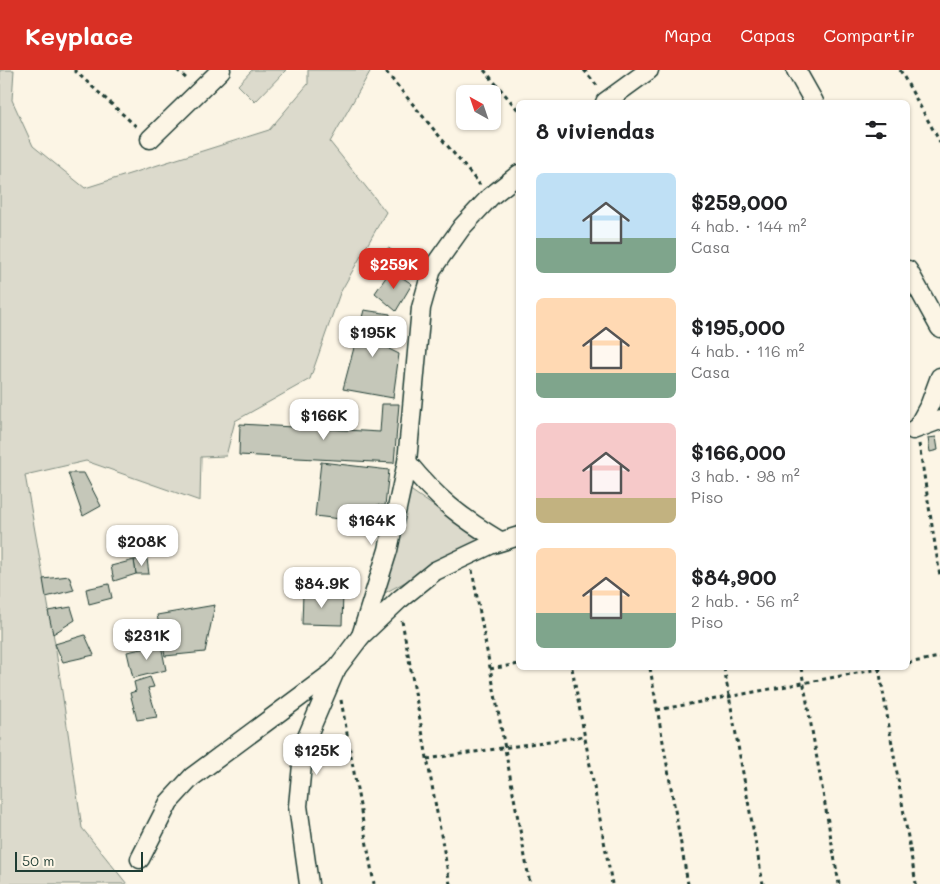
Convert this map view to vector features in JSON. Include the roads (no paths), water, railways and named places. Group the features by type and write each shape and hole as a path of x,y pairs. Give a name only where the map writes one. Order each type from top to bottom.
{"street":[{"path":"150,139 221,70"},
{"path":"608,100 649,70"},
{"path":"796,70 813,100"},
{"path":"361,636 388,550 407,462 421,308 432,269 462,227 490,198 516,176"},
{"path":"910,274 940,328"},
{"path":"912,430 930,404 940,378"},
{"path":"912,430 940,420"},
{"path":"407,462 434,494 465,520 500,541"},
{"path":"309,884 298,806 304,744 336,669 361,636 399,600 435,571 500,541 516,537"},
{"path":"140,858 169,802 192,777 336,669"}]}
